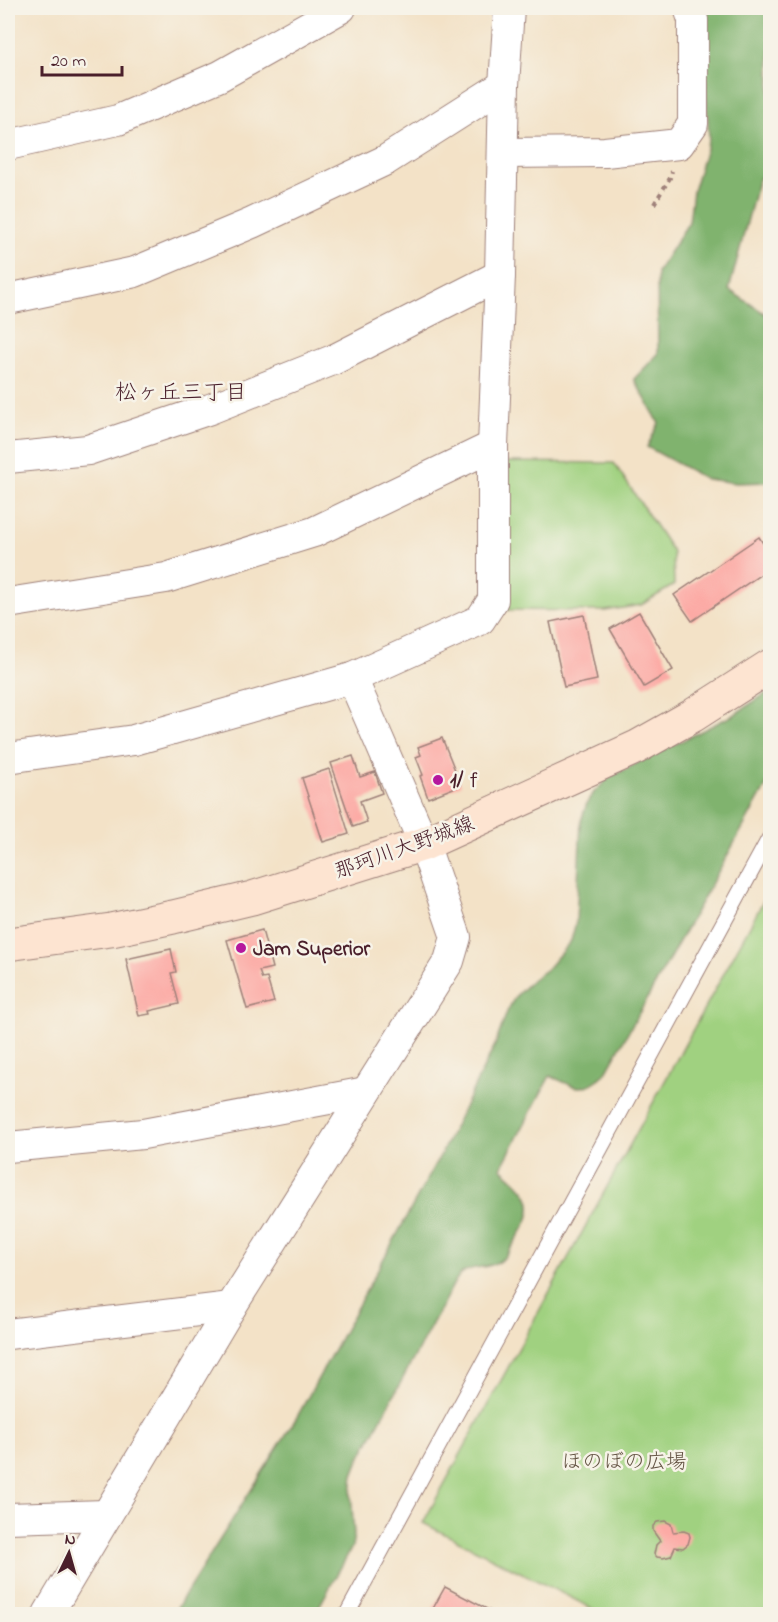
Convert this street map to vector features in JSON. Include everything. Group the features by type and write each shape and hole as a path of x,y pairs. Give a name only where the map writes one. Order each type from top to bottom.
{"main road":[{"name":"那珂川大野城線","path":"8,944 111,930 173,917 252,898 424,844 637,747 692,716 771,666"}],"street":[{"path":"8,145 118,120 220,76 341,8"},
{"path":"8,758 134,740 352,678 480,620 493,600 493,446 504,85 509,8"},
{"path":"503,153 605,152 679,144 693,124 693,20 689,8"},
{"path":"8,299 135,272 252,223 386,160 504,85"},
{"path":"8,458 88,450 210,409 333,360 500,274"},
{"path":"8,603 166,578 314,532 493,446"},
{"path":"48,1614 231,1307 449,961 456,937 424,844 352,678"},
{"path":"8,1148 143,1134 366,1092"},
{"path":"8,1334 231,1307"},
{"path":"8,1518 106,1515"}],"lane":[{"path":"347,1614 771,837"}],"green space":[{"path":"701,8 770,8 770,164 758,181 729,290 770,317 770,482 736,483 706,479 647,447 659,423 634,379 658,354 657,272 689,222 693,191 709,139"},
{"path":"504,462 614,463 673,552 674,585 641,605 605,611 503,610"},
{"path":"770,691 770,779 605,1074 584,1087 572,1086 550,1076 501,1168 525,1192 529,1200 529,1217 503,1259 463,1272 453,1285 358,1462 353,1475 351,1493 354,1534 352,1547 315,1614 173,1614 297,1417 441,1154 495,1045 515,997 547,969 571,941 576,922 581,821 587,803 595,791 610,777 735,714"},
{"name":"ほのぼの広場","path":"770,889 770,1614 603,1614 423,1523"}],"building":[{"path":"759,537 770,554 770,568 692,621 674,595"},
{"path":"639,612 673,670 644,687 610,629"},
{"path":"584,615 597,680 564,687 550,622"},
{"path":"442,738 461,785 428,798 416,757 421,755 418,747"},
{"path":"353,756 360,777 375,772 382,793 360,801 367,822 353,827 331,763"},
{"path":"329,769 349,834 323,842 302,778"},
{"path":"262,930 272,968 259,971 262,979 267,978 274,1002 247,1009 227,940"},
{"path":"171,949 176,972 171,973 179,1004 149,1011 150,1014 139,1016 126,959"},
{"path":"665,1521 671,1524 673,1532 684,1531 689,1533 690,1537 688,1544 683,1548 675,1547 671,1556 663,1558 654,1554 656,1545 660,1541 653,1531 653,1526 657,1522"},
{"path":"445,1587 491,1611 490,1614 430,1614"}],"place":[{"name":"1/ｆ","path":"438,780"},
{"name":"Jam Superior","path":"241,948"}],"district":[{"name":"松ヶ丘三丁目","path":"181,391"}]}
